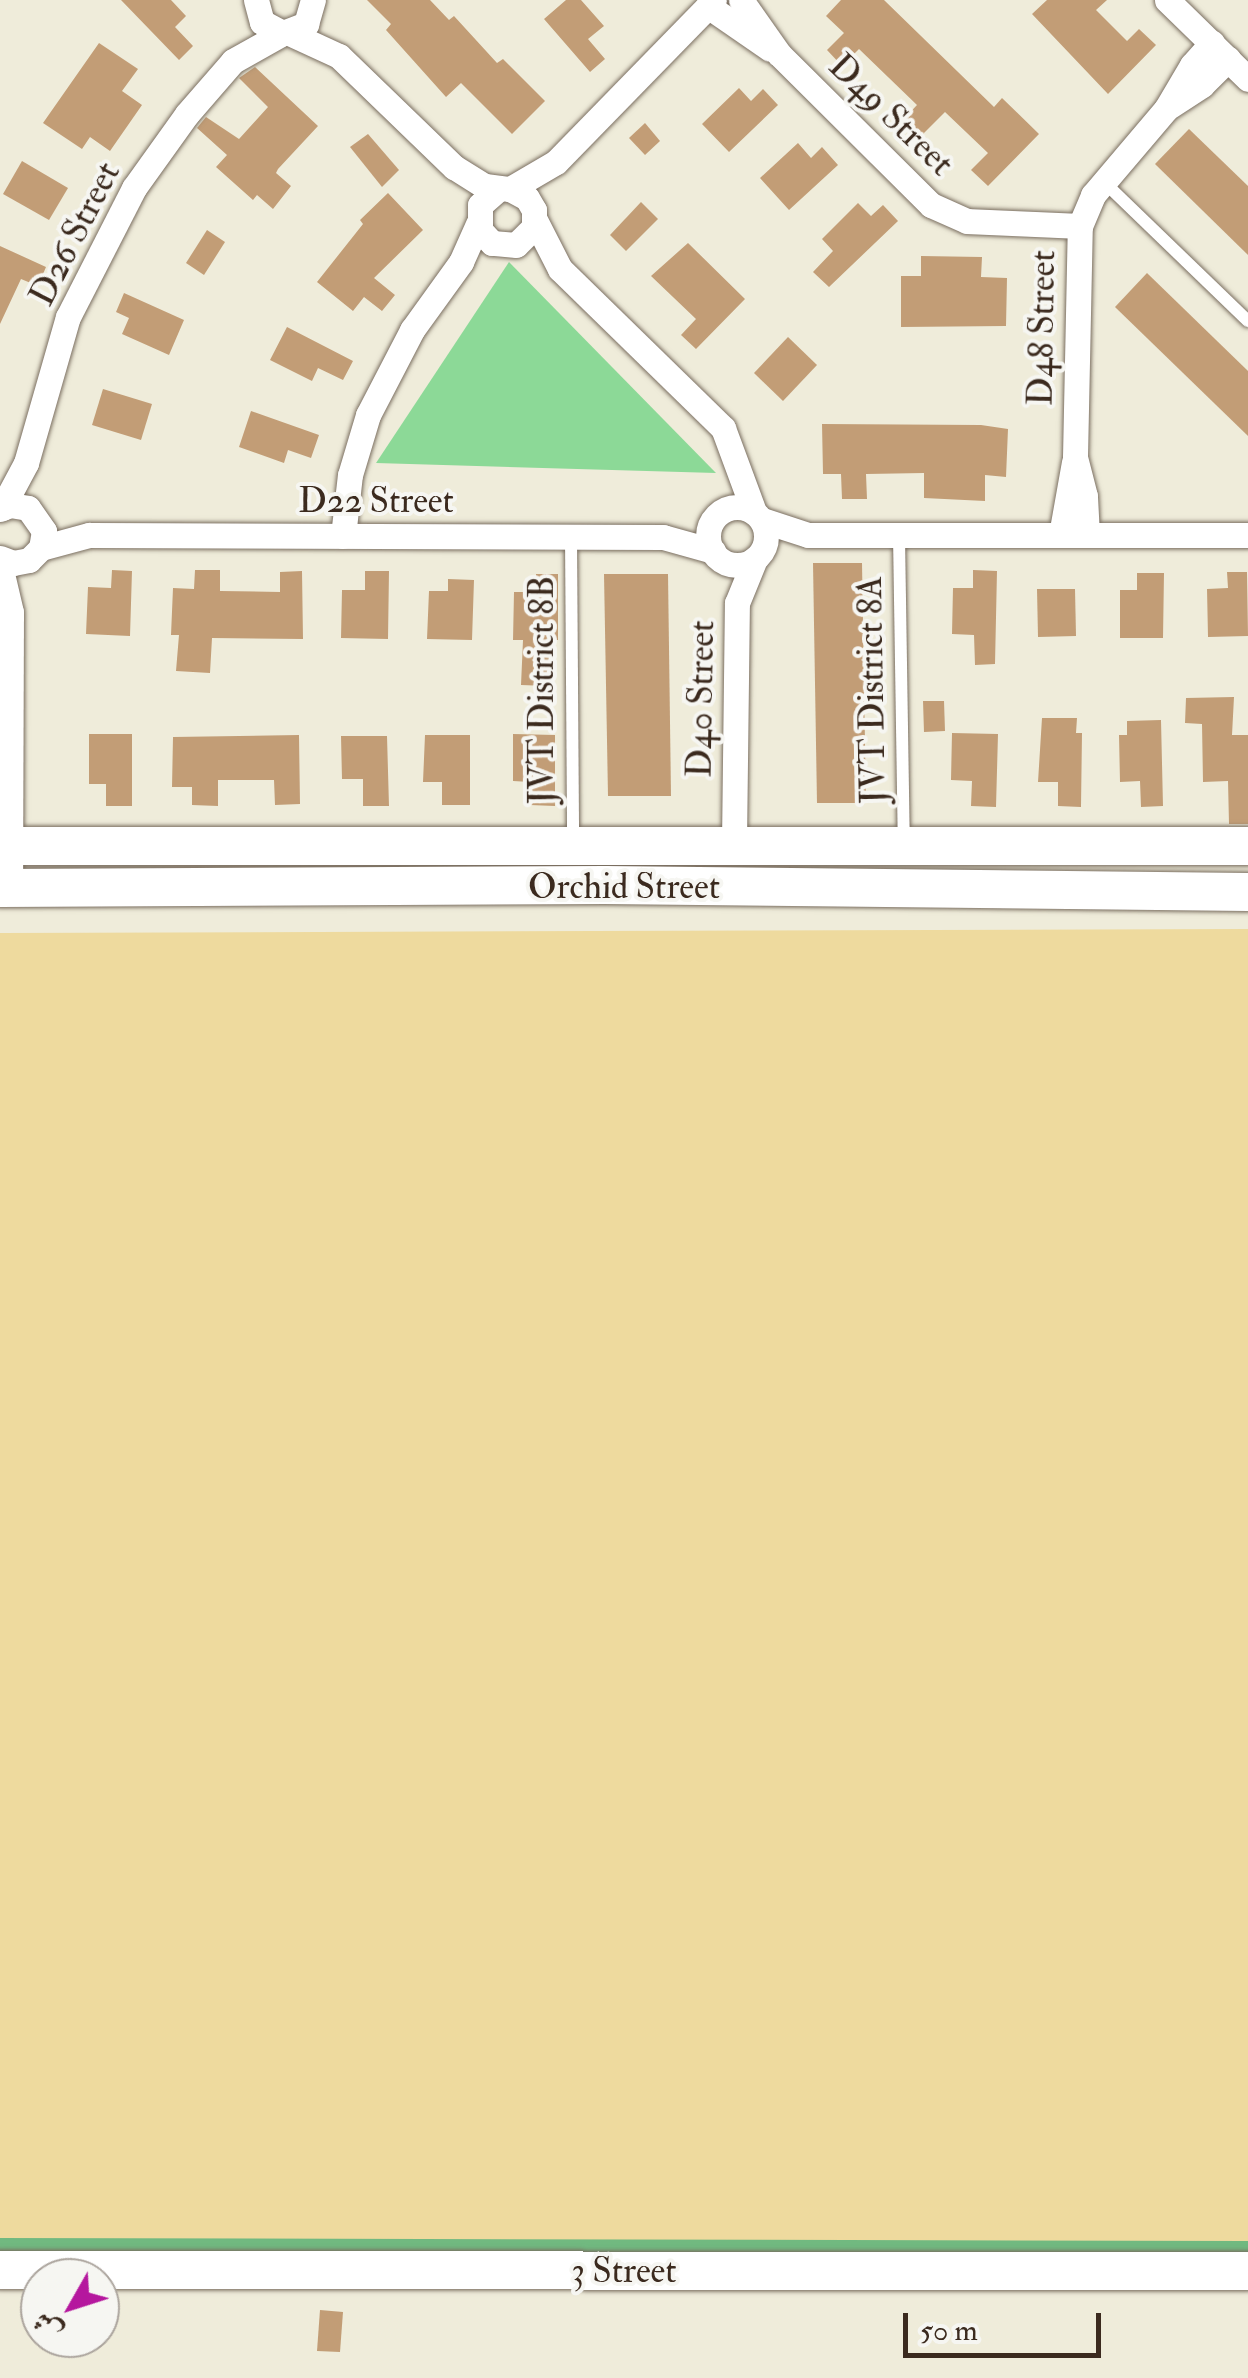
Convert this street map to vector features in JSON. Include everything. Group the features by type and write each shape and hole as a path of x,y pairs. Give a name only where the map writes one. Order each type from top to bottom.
{"street":[{"name":"D49 Street","path":"741,0 778,54"},
{"path":"1166,0 1248,78"},
{"path":"255,3 266,26 339,56"},
{"name":"D26 Street","path":"1,509 26,462 52,363 95,258 161,148 233,61 255,3"},
{"path":"286,33 306,24 313,3"},
{"path":"313,3 339,56 454,167 527,198 560,269 712,416 731,442 739,474 766,537 758,556"},
{"name":"D49 Street","path":"711,3 778,54 941,211 981,223 1080,226"},
{"path":"343,536 350,475 368,415 412,330 454,274 478,220 482,200 556,162 711,3"},
{"name":"D26 Street","path":"233,61 286,33"},
{"name":"D48 Street","path":"1061,535 1075,457 1080,226 1104,182 1166,109 1192,64 1220,51"},
{"path":"454,274 527,238 556,162"},
{"path":"454,167 487,240 560,269"},
{"name":"D48 Street","path":"1075,457 1085,496 1087,535"},
{"name":"D26 Street","path":"26,462 44,531 35,554"},
{"path":"737,603 708,540 739,474"},
{"name":"D22 Street","path":"1,509 20,505 89,536"},
{"path":"718,516 740,507 808,536 1248,536"},
{"name":"D22 Street","path":"662,537 718,516"},
{"name":"D22 Street","path":"0,562 12,563 89,536 662,537 718,556"},
{"path":"718,556 736,565 808,536"},
{"path":"11,612 35,554"},
{"name":"D40 Street","path":"734,843 737,603 758,556"},
{"path":"0,562 11,612 5,888"},
{"path":"604,885 633,871 705,868 723,858 734,843"},
{"name":"Orchid Street","path":"5,846 1248,846"},
{"name":"Orchid Street","path":"5,888 604,885 1248,892"},
{"name":"3 Street","path":"0,2270 1248,2272"}],"lane":[{"path":"1104,182 1248,321"},
{"name":"JVT District 8A","path":"899,536 904,844"},
{"name":"JVT District 8B","path":"571,537 573,844"}],"green space":[{"path":"509,262 716,473 376,463"},
{"path":"1248,2226 1248,2271 120,2270 120,2258 20,2258 20,2270 0,2270 0,2227"}],"sand":[{"path":"1248,929 1248,2241 0,2238 0,933"}],"building":[{"path":"121,0 171,0 186,16 175,27 193,46 179,60"},
{"path":"367,0 430,0 449,20 454,16 497,63 503,59 545,101 512,134 461,83 446,97 386,30 391,24"},
{"path":"566,0 581,0 604,26 588,39 605,59 590,72 544,19"},
{"path":"841,0 884,0 994,107 1002,98 1039,134 988,186 971,170 988,153 945,112 919,138 902,121 917,105 859,49 842,66 827,50 844,33 826,16"},
{"path":"1047,0 1107,0 1096,10 1127,41 1139,29 1156,45 1108,94 1032,14"},
{"path":"99,43 138,69 122,91 142,105 110,151 90,137 82,149 43,123"},
{"path":"255,67 318,126 278,169 276,173 291,186 273,209 257,195 253,200 216,167 227,155 197,128 206,117 239,139 268,107 239,78"},
{"path":"739,88 751,101 763,89 778,105 729,152 702,124"},
{"path":"645,123 660,141 645,155 629,138"},
{"path":"1189,129 1248,186 1248,255 1155,164"},
{"path":"368,134 399,170 382,187 350,147"},
{"path":"798,143 811,158 822,147 838,165 789,210 760,178"},
{"path":"22,161 68,188 49,220 3,194"},
{"path":"388,193 423,230 374,278 395,295 382,311 364,297 353,311 317,282 363,224 360,220"},
{"path":"641,202 658,219 626,251 610,235"},
{"path":"858,203 871,216 883,205 898,221 829,287 813,272 833,251 822,239"},
{"path":"207,230 225,242 204,275 186,263"},
{"path":"688,243 745,299 696,349 681,335 696,319 651,276"},
{"path":"0,246 46,267 38,286 21,279 0,324"},
{"path":"921,256 982,257 981,277 1007,278 1006,326 901,327 901,276 921,276"},
{"path":"1147,273 1248,371 1248,436 1115,307"},
{"path":"124,293 184,320 169,355 122,334 129,318 116,312"},
{"path":"287,327 353,361 343,380 318,368 312,381 270,360"},
{"path":"788,337 817,365 783,401 754,373"},
{"path":"103,389 152,404 141,440 92,425"},
{"path":"251,411 319,435 311,458 288,450 284,463 239,447"},
{"path":"822,424 981,425 1008,429 1006,477 985,475 985,501 924,498 924,473 866,474 867,499 842,499 841,474 823,474"},
{"path":"813,563 862,563 866,803 817,803"},
{"path":"112,570 132,571 130,636 86,634 88,587 111,588"},
{"path":"195,570 220,570 220,591 280,592 280,572 302,571 303,639 212,638 210,673 176,671 179,635 171,635 173,588 194,589"},
{"path":"973,570 997,571 995,664 975,665 974,635 952,634 953,588 973,588"},
{"path":"365,571 389,571 388,639 341,638 342,590 365,590"},
{"path":"1227,572 1247,572 1248,636 1208,637 1207,589 1228,588"},
{"path":"1137,573 1164,573 1163,638 1120,638 1120,590 1137,590"},
{"path":"536,574 558,574 558,640 550,640 548,686 521,685 523,640 513,640 514,592 536,592"},
{"path":"604,574 668,574 671,796 608,796"},
{"path":"448,579 474,580 472,640 427,639 429,591 448,591"},
{"path":"1037,589 1075,589 1076,636 1038,637"},
{"path":"1234,697 1232,735 1248,735 1248,824 1229,824 1228,781 1203,782 1202,724 1185,723 1186,698"},
{"path":"923,701 944,701 945,731 924,732"},
{"path":"1042,718 1077,718 1076,733 1082,733 1081,807 1058,806 1058,782 1038,782"},
{"path":"1161,720 1163,806 1141,807 1140,781 1120,782 1119,735 1127,735 1127,721"},
{"path":"952,733 998,734 996,807 971,806 972,781 951,780"},
{"path":"89,734 132,734 132,806 106,806 106,784 89,784"},
{"path":"513,734 555,735 555,806 530,805 530,782 513,781"},
{"path":"299,735 300,804 275,805 274,780 218,780 218,806 192,805 192,787 172,787 173,737"},
{"path":"425,735 470,735 470,805 442,805 442,782 423,782"},
{"path":"341,736 387,736 389,806 363,806 363,779 342,779"},
{"path":"320,2310 343,2312 340,2352 317,2351"}]}
